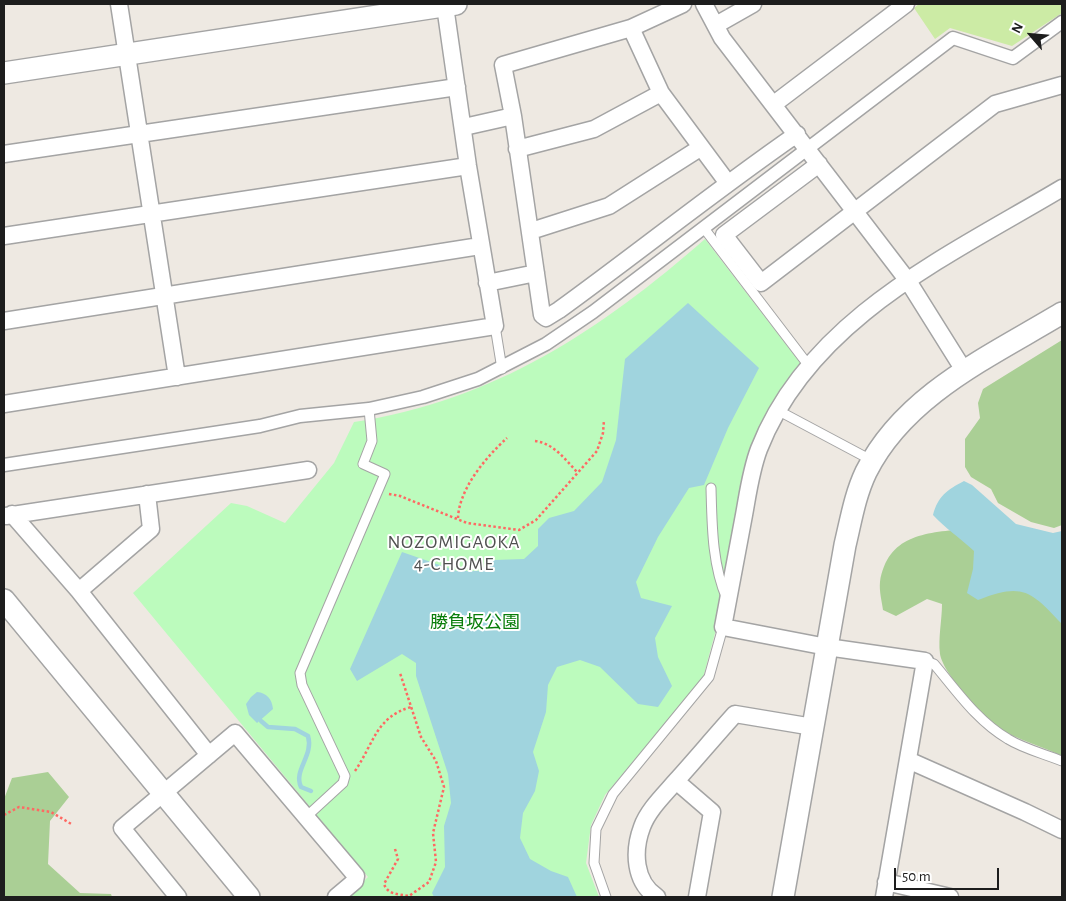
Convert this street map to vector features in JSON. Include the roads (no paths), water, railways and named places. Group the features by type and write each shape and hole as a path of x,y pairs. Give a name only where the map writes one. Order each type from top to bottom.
{"street":[{"path":"120,4 178,377"},
{"path":"683,4 632,28 502,65 513,116 542,315 546,318 639,253 727,182 797,134"},
{"path":"704,4 722,38 908,280 965,372"},
{"path":"716,26 753,4"},
{"path":"774,104 906,4"},
{"path":"4,73 450,5 457,87 468,166 495,326 4,404"},
{"path":"4,465 260,426 310,415 369,409 423,397 502,369 546,344 593,312 952,38 1013,58 1062,22"},
{"path":"632,28 661,93 727,182"},
{"path":"819,164 724,235 761,283 995,104 1062,85"},
{"path":"4,154 457,87"},
{"path":"517,149 594,129 661,93"},
{"path":"464,127 513,116"},
{"path":"531,231 609,206 700,148"},
{"path":"4,236 468,166"},
{"path":"950,897 885,890 925,661 827,647 722,627 751,477 759,449 779,411 808,366 837,336 874,304 908,280 1062,188"},
{"path":"4,321 480,246"},
{"path":"487,283 536,273"},
{"path":"783,897 827,647 857,495 873,461 883,444 910,412 930,395 1062,313"},
{"path":"8,515 308,470"},
{"path":"79,591 151,529 147,494"},
{"path":"8,515 79,591 209,755"},
{"path":"4,600 249,897"},
{"path":"656,897 650,893 640,876 636,861 637,842 642,826 657,803 735,714 813,727"},
{"path":"178,897 122,828 236,733 356,876 336,897"},
{"path":"908,760 1062,830"},
{"path":"676,781 712,812 697,897"}],"lane":[{"path":"703,227 808,366"},
{"path":"495,326 502,369"},
{"path":"306,817 344,783 346,776 302,685 300,673 385,474 363,464 372,441 369,409"},
{"path":"779,411 873,461"},
{"path":"711,488 719,581 728,601"},
{"path":"606,897 594,863 596,829 613,794 708,677 722,627"},
{"path":"925,661 934,664 977,715 993,729 1009,740 1062,761"}],"water":[{"path":"688,303 759,368 728,428 704,485 689,488 658,537 636,582 641,598 672,606 655,638 658,657 672,686 658,707 638,704 600,667 580,660 557,667 548,685 546,712 533,752 539,771 535,791 523,813 520,838 530,859 551,871 568,877 577,897 434,897 432,893 445,867 444,826 451,803 448,774 416,676 416,663 402,654 357,681 350,669 402,552 457,571 478,571 494,560 524,559 538,546 538,529 549,518 574,511 602,482 616,440 625,359"},
{"path":"964,481 972,485 1016,524 1053,533 1062,531 1062,624 1034,597 1025,593 1016,591 1006,592 978,600 967,593 973,569 974,551 933,515 944,494"},
{"path":"257,692 268,697 273,709 257,723 249,715 246,704"}],"waterway":[{"path":"261,721 268,727 295,729 308,736 308,750 299,781 301,787 311,791"}],"district":[{"name":"NOZOMIGAOKA 4-CHOME","path":"454,553"}],"park label":[{"name":"勝負坂公園","path":"475,623"}]}
